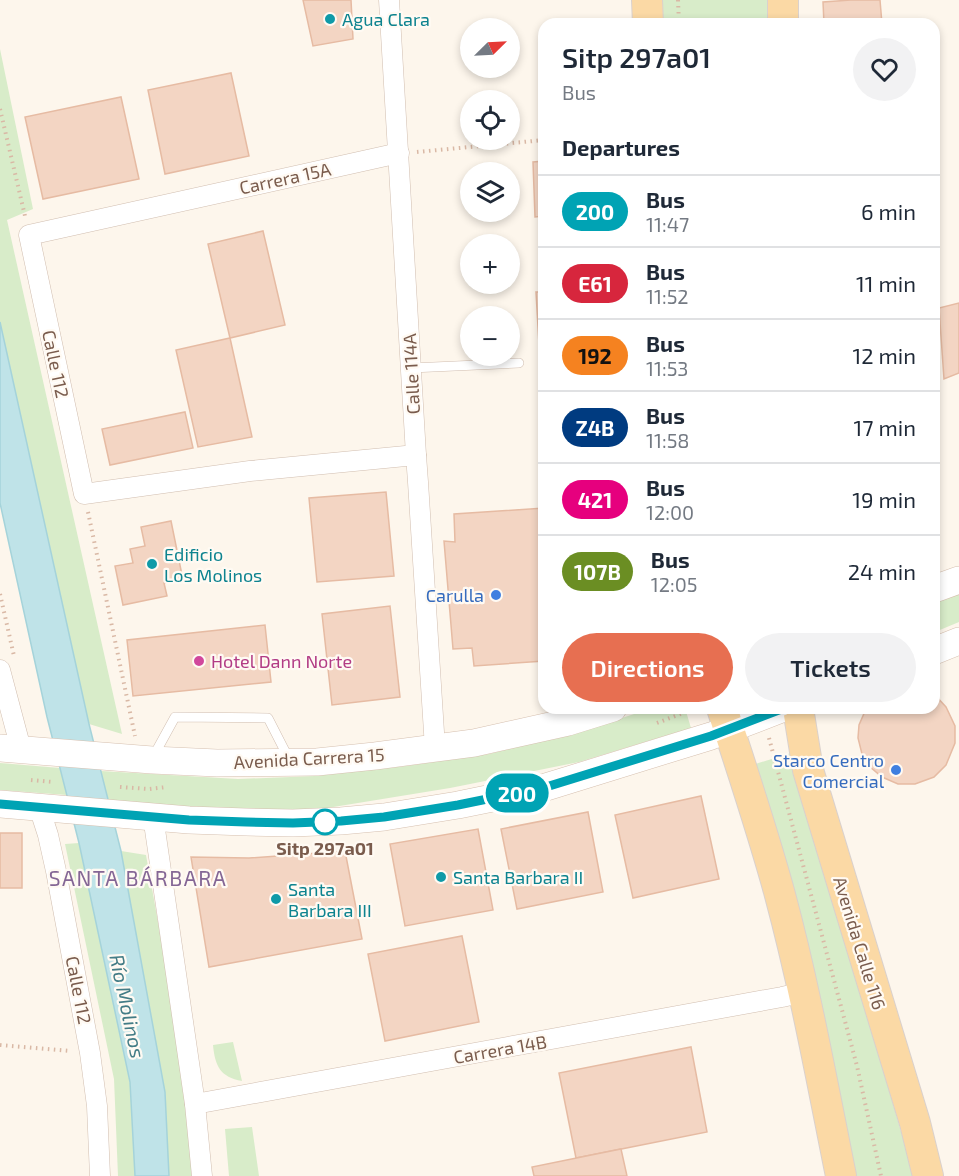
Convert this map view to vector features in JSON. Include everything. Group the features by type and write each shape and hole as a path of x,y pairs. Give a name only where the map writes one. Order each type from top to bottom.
{"main road":[{"path":"647,0 648,18"},
{"path":"783,0 783,18"},
{"path":"940,587 959,580"},
{"path":"940,649 959,641"},
{"name":"Avenida Carrera 15","path":"11,749 217,763 328,761 474,743 594,714"},
{"path":"0,804 234,822 293,823 384,817 546,787 711,736 725,718 749,714"},
{"name":"Avenida Calle 116","path":"799,714 808,770 915,1123 928,1176"},
{"path":"725,718 768,850 804,992 841,1176"}],"street":[{"name":"Calle 114A","path":"389,0 435,748"},
{"name":"Carrera 15A","path":"29,235 399,153"},
{"name":"Calle 112","path":"29,235 84,494"},
{"path":"84,494 249,471 416,455"},
{"path":"0,670 11,749"},
{"name":"Calle 112","path":"52,808 48,836 90,1053 98,1106 100,1176"},
{"path":"146,816 195,1104 202,1176"},
{"name":"Carrera 14B","path":"195,1104 804,992"}],"lane":[{"path":"411,368 460,366"},
{"path":"139,759 175,717 268,718 290,761"}],"path":[{"path":"678,0 679,18"},
{"path":"0,109 29,235"},
{"path":"399,153 538,141"},
{"path":"84,494 139,759"},
{"path":"657,723 680,714"},
{"path":"768,734 857,1066 881,1176"},
{"path":"114,787 149,789"},
{"path":"0,1046 90,1053"}],"green space":[{"path":"658,0 767,0 768,18 660,18"},
{"path":"0,49 33,209 7,220 122,734 89,724 0,322"},
{"path":"959,592 959,622 940,630 940,599"},
{"path":"634,714 687,714 691,728 579,762 450,788 315,810 225,809 108,802 101,771 238,779 315,776 489,754 592,728"},
{"path":"791,753 914,1176 855,1176 752,765"},
{"path":"0,763 60,768 67,795 0,790"},
{"path":"79,843 130,1083 135,1176 118,1176 114,1079 65,844"},
{"path":"121,851 146,855 188,1089 193,1176 169,1176 165,1092"},
{"path":"233,1042 242,1081 228,1077 217,1065 215,1059 213,1045"},
{"path":"252,1127 259,1176 229,1176 225,1129"}],"water":[{"name":"Río Molinos","path":"0,322 89,724 121,851 165,1092 169,1176 135,1176 130,1082 79,843 47,717 0,503"}],"building":[{"name":"Agua Clara","path":"303,0 351,0 353,39 313,46"},
{"path":"880,0 882,18 824,18 823,2"},
{"path":"231,73 249,156 165,174 148,90"},
{"path":"121,97 139,179 43,199 25,117"},
{"path":"533,162 538,162 538,217 535,217"},
{"path":"263,231 285,325 230,338 208,244"},
{"path":"536,292 538,292 538,327"},
{"path":"959,303 959,373 944,379 940,322 940,308"},
{"path":"230,338 252,437 198,447 176,350"},
{"path":"185,412 193,448 110,465 102,429"},
{"path":"386,492 394,576 317,582 309,498"},
{"name":"Carulla","path":"538,508 538,661 474,666 472,648 453,649 444,541 455,542 454,514"},
{"name":"Edificio Los Molinos","path":"171,521 183,580 164,583 167,596 123,605 115,566 133,563 130,549 145,546 141,527"},
{"path":"390,606 400,697 332,705 322,614"},
{"name":"Hotel Dann Norte","path":"265,625 271,682 133,696 127,640"},
{"path":"940,700 946,707 955,726 955,743 946,765 934,777 915,784 898,784 882,777 869,766 862,754 858,738 859,725 864,714 940,714"},
{"path":"701,796 719,879 633,898 615,815"},
{"path":"588,812 603,892 517,909 501,829"},
{"name":"Santa Barbara II","path":"478,829 493,910 405,926 390,844"},
{"path":"0,833 22,833 22,888 0,888"},
{"name":"Santa Barbara III","path":"345,851 362,939 209,967 191,857 249,858"},
{"path":"462,936 479,1022 385,1041 368,954"},
{"path":"691,1047 707,1132 576,1158 559,1073"},
{"path":"621,1149 627,1176 534,1176 532,1167"}],"bus line":[{"name":"200","path":"0,804 189,820 246,822 293,823 384,817 546,787 711,736 768,714"}],"place":[{"name":"Agua Clara","path":"330,19"},
{"name":"Edificio Los Molinos","path":"152,564"},
{"name":"Carulla","path":"496,595"},
{"name":"Hotel Dann Norte","path":"199,661"},
{"name":"Starco Centro Comercial","path":"896,770"},
{"name":"Sitp 297a01","path":"325,822"},
{"name":"Santa Barbara II","path":"441,877"},
{"name":"Santa Barbara III","path":"276,899"}],"district":[{"name":"SANTA BÁRBARA","path":"138,877"}]}
